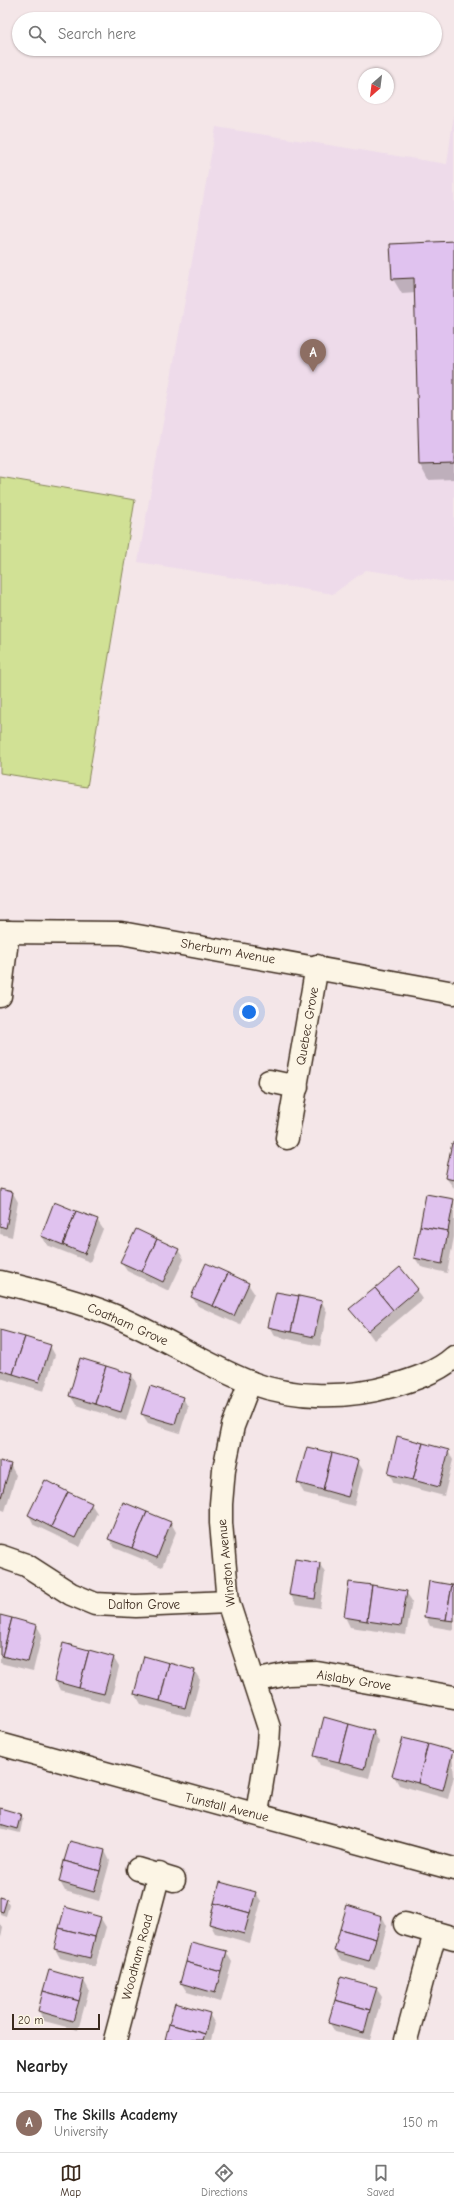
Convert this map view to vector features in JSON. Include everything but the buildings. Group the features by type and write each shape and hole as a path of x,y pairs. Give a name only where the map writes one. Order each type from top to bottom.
{"street":[{"name":"Sherburn Avenue","path":"4,932 121,933 317,966 454,992"},
{"path":"0,996 4,932"},
{"name":"Quebec Grove","path":"287,1138 317,966"},
{"path":"269,1081 297,1086"},
{"name":"Coatham Grove","path":"0,1282 53,1294 111,1314 250,1382 290,1392 321,1396 376,1391 411,1380 452,1363"},
{"name":"Winston Avenue","path":"250,1382 232,1426 224,1476 221,1523 228,1602 268,1728 268,1745 257,1813"},
{"name":"Dalton Grove","path":"0,1556 26,1565 71,1594 95,1604 136,1606 228,1602"},
{"name":"Aislaby Grove","path":"254,1680 288,1674 317,1673 454,1697"},
{"name":"Tunstall Avenue","path":"0,1744 181,1795 257,1813 454,1869"},
{"name":"Woodham Road","path":"116,2040 167,1877 138,1869"},
{"path":"405,1924 445,1935 406,2040"}],"shaded area":[{"path":"454,114 454,583 366,570 333,594 138,562 216,127 447,164"}],"green space":[{"path":"0,477 135,500 87,787 0,773"}],"place":[{"name":"The Skills Academy","path":"313,372"}]}
